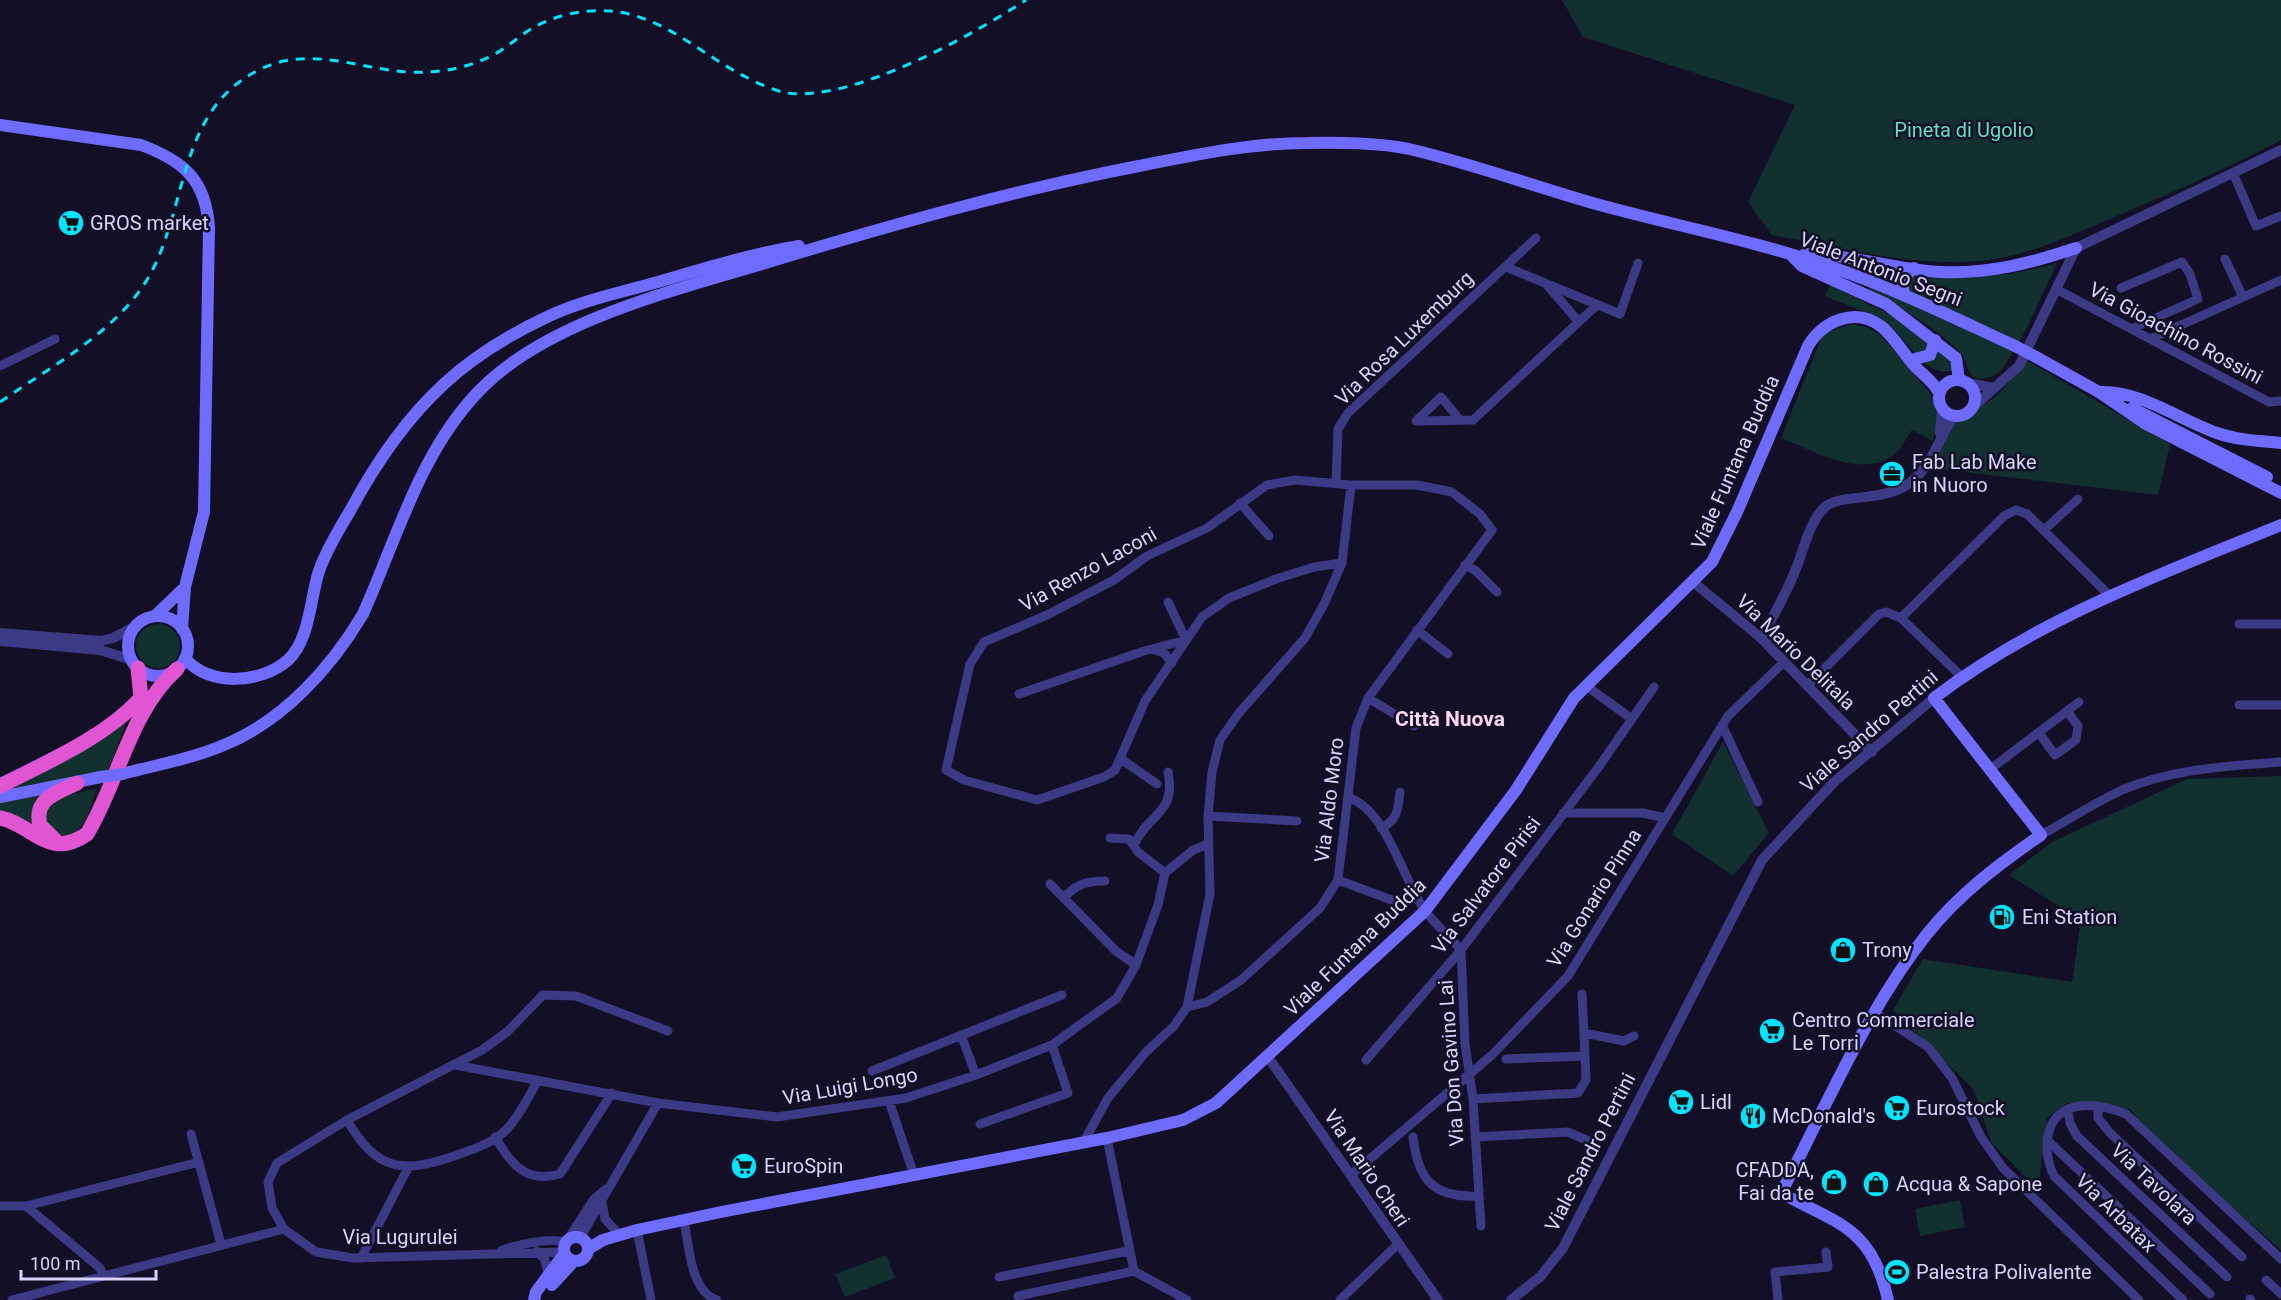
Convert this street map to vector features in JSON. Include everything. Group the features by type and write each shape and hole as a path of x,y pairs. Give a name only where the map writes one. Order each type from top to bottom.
{"highway":[{"path":"0,818 21,826 39,839 61,844 75,841 87,834 141,705 135,664"},
{"path":"0,786 55,758 141,705 181,664"},
{"path":"61,844 43,831 38,813 42,802 47,798 77,783"}],"main road":[{"path":"0,125 141,145 162,153 186,168 204,199 208,228 204,512 185,587 182,628 188,643 181,664 169,673 153,675 135,664 129,640 136,626 155,616 185,587"},
{"name":"Viale Antonio Segni","path":"845,239 988,199 1214,151 1306,143 1405,148 1625,212 1789,253 1904,295 2015,346 2104,395 2152,417 2281,484"},
{"path":"181,664 203,674 235,678 272,669 288,660 299,645 320,569 351,508 401,432 444,383 504,340 549,316 610,296 755,254 845,239"},
{"path":"0,797 122,774 191,757 227,744 272,716 322,672 350,636 363,614 429,459 452,423 477,393 506,365 572,327 678,290 845,239"},
{"path":"1789,253 1817,254 1941,272 2002,269 2076,248"},
{"path":"1789,253 1802,266 1886,304 1935,340 1958,361 1958,381 1975,397 1972,407 1960,416 1950,414 1942,408 1939,393 1958,381"},
{"path":"1904,295 1902,279 1914,268"},
{"name":"Viale Funtana Buddia","path":"573,1247 684,1220 1107,1138 1194,1116 1216,1103 1425,911 1452,880 1516,790 1574,698 1712,562 1814,336 1834,321 1849,317 1880,325 1915,359 1958,381"},
{"path":"1915,359 1930,355 1935,340"},
{"name":"Viale Funtana Buddia","path":"1897,343 1912,363 1935,384 1939,393"},
{"path":"2104,395 2113,391 2140,399 2218,433 2281,443"},
{"name":"Viale Antonio Segni","path":"2104,395 2146,424 2281,493"},
{"name":"Viale Sandro Pertini","path":"1934,698 1962,677 2024,638 2110,596 2281,525"},
{"path":"155,616 170,619 182,628"},
{"path":"1888,1300 1877,1265 1856,1234 1843,1224 1781,1192 1874,1012 1927,934 1960,898 1994,867 2041,835 1934,698"},
{"name":"Viale Funtana Buddia","path":"573,1247 616,1230 638,1230"},
{"path":"535,1300 536,1292 573,1247"},
{"path":"535,1300 545,1294 573,1247"}],"street":[{"path":"1972,407 2019,366 2076,248 2281,150"},
{"path":"2233,173 2256,226 2281,216"},
{"name":"Via Rosa Luxemburg","path":"1336,483 1338,429 1348,414 1536,238"},
{"path":"2225,259 2243,297"},
{"path":"2121,288 2182,262 2196,287 2198,299 2131,329"},
{"path":"1506,267 1620,314 1638,263"},
{"path":"2150,339 2281,280"},
{"path":"1546,284 1579,322"},
{"name":"Via Gioachino Rossini","path":"2056,289 2269,402 2281,401"},
{"path":"1460,420 1441,398 1416,421 1473,420 1597,305"},
{"path":"0,366 55,339"},
{"name":"Viale Funtana Buddia","path":"1958,381 1994,388"},
{"path":"1938,442 1942,408"},
{"path":"1761,638 1787,588 1819,512 1827,504 1838,500 1874,498 1909,484 1930,459 1953,417 1960,416"},
{"path":"1083,1143 1108,1098 1146,1052 1174,1026 1187,1007 1210,894 1208,816 1212,772 1220,740 1239,713 1305,638 1324,604 1342,562 1351,485 1295,480 1267,485 1240,503 1269,536"},
{"name":"Via Aldo Moro","path":"1187,1007 1207,1002 1241,980 1320,908 1338,880 1356,728 1368,698 1492,530 1480,514 1452,492 1417,485 1351,485"},
{"path":"2044,530 2078,499"},
{"name":"Via Renzo Laconi","path":"1240,503 1207,528 1147,556 1114,580 1047,615 984,642 970,664 946,770 964,780 1037,800 1104,777 1115,770 1145,701 1203,617 1229,598 1286,576 1342,562"},
{"path":"1901,618 2004,516 2016,510 2027,514 2110,596"},
{"path":"1465,565 1497,592"},
{"name":"Via Mario Delitala","path":"1692,581 1761,638 1872,752"},
{"path":"1019,694 1152,649 1186,640 1168,602"},
{"path":"1807,686 1879,614 1892,612 1962,677"},
{"path":"2239,624 2281,624"},
{"path":"0,633 101,641 113,638 136,626"},
{"path":"1417,630 1448,654"},
{"path":"0,641 100,650 135,664"},
{"path":"1152,649 1164,653 1172,663"},
{"name":"Via Gonario Pinna","path":"1351,1175 1492,1055 1568,976 1728,716 1784,662"},
{"path":"1585,685 1632,719"},
{"name":"Via Salvatore Pirisi","path":"1366,1059 1461,950 1654,687"},
{"path":"1368,698 1414,726"},
{"name":"Viale Sandro Pertini","path":"1511,1300 1540,1276 1563,1248 1762,860 1834,782 1934,698"},
{"path":"1989,770 2079,702"},
{"path":"2239,705 2281,705"},
{"path":"2038,733 2055,755 2076,740 2078,726 2067,711"},
{"path":"1722,725 1758,802"},
{"path":"1121,759 1157,784"},
{"path":"2041,835 2123,790 2165,777 2227,766 2281,762"},
{"path":"1134,845 1138,835 1156,818 1168,800 1172,790 1168,772"},
{"path":"1381,828 1390,824 1396,816 1400,792"},
{"path":"1348,797 1358,801 1381,828 1425,911 1461,950"},
{"path":"1563,813 1643,813 1665,818"},
{"path":"1208,816 1297,821"},
{"path":"1110,838 1129,839 1138,852 1165,873 1193,850 1208,844"},
{"name":"Via Luigi Longo","path":"455,1065 658,1103 777,1117 906,1098 976,1075 1052,1045 1118,998 1136,965 1158,905 1165,873"},
{"path":"1338,880 1401,906"},
{"path":"1064,898 1073,888 1083,883 1105,881"},
{"path":"1050,884 1116,951 1136,965"},
{"name":"Via Don Gavino Lai","path":"1461,950 1465,1044 1471,1073 1481,1226"},
{"path":"1473,1099 1571,1095 1582,1089 1586,1080 1581,994"},
{"name":"Via Lugurulei","path":"573,1247 516,1254 499,1252 361,1258 315,1252 284,1229 272,1208 268,1182 277,1163 347,1120 455,1065 507,1032 543,995 576,996 668,1030"},
{"path":"872,1071 1062,995"},
{"path":"1874,1012 1928,1047 1952,1078 1982,1137 2003,1168 2139,1300"},
{"path":"1584,1033 1624,1041 1634,1036"},
{"path":"961,1035 976,1075"},
{"path":"980,1124 1068,1093 1052,1045"},
{"path":"1506,1059 1585,1056"},
{"name":"Via Mario Cheri","path":"1268,1057 1438,1300"},
{"path":"347,1120 360,1143 377,1158 408,1168 435,1163 483,1145 506,1130 538,1080"},
{"path":"495,1137 507,1158 525,1173 545,1179 560,1174 612,1094"},
{"path":"889,1101 914,1175"},
{"path":"573,1247 602,1203 606,1189 658,1103"},
{"path":"2210,1294 2047,1140 2052,1123 2068,1110 2080,1106 2098,1107 2126,1114 2281,1259"},
{"path":"2098,1107 2098,1118 2110,1133 2242,1257"},
{"name":"Via Tavolara","path":"2068,1110 2070,1123 2077,1136 2227,1277"},
{"path":"1475,1137 1568,1132 1592,1142"},
{"path":"191,1134 221,1244"},
{"path":"1413,1137 1418,1168 1433,1186 1459,1197 1479,1196"},
{"path":"1107,1138 1128,1251 1134,1271"},
{"name":"Via Arbatax","path":"2047,1140 2048,1163 2058,1182 2183,1300"},
{"path":"0,1204 26,1206 199,1162"},
{"path":"361,1258 408,1168"},
{"path":"573,1247 594,1199 606,1189"},
{"path":"602,1203 605,1219 616,1230"},
{"path":"26,1206 100,1268 103,1276"},
{"path":"684,1220 697,1279 703,1293 717,1300"},
{"path":"12,1300 284,1229"},
{"path":"638,1230 651,1300"},
{"name":"Via Lugurulei","path":"499,1252 513,1246 559,1239 573,1247"},
{"path":"1340,1300 1398,1244"},
{"path":"537,1251 545,1260 549,1277"},
{"path":"999,1276 1128,1251"},
{"path":"1778,1300 1775,1272 1828,1267 1826,1252"},
{"path":"1018,1296 1134,1271 1187,1300"},
{"path":"2266,1280 2281,1294"}],"green space":[{"name":"Pineta di Ugolio","path":"1562,0 2281,0 2281,140 2155,200 2063,238 2014,255 1979,261 1953,262 1901,259 1849,250 1772,235 1748,202 1795,105 1583,37"},
{"path":"2057,263 2029,324 2011,356 2003,368 1995,375 1986,378 1973,376 1960,352 1929,326 1869,290 1869,287 1914,304 1905,283 1911,276 1948,278 1985,276 2021,272"},
{"path":"1830,285 1895,317 1953,361 1953,370 1943,372 1934,369 1918,357 1883,321 1825,296"},
{"path":"1852,324 1869,328 1883,337 1933,397 1938,421 1933,441 1912,430 1899,450 1886,459 1872,464 1856,464 1824,456 1781,438 1821,339 1827,332"},
{"path":"2026,360 2170,444 2158,495 1930,468 1953,424 1968,412 1993,399"},
{"path":"158,624 174,630 180,646 174,662 158,668 142,662 136,646 142,630"},
{"path":"128,718 108,770 9,790 10,785"},
{"path":"1723,742 1769,833 1733,876 1672,834"},
{"path":"2281,776 2281,1250 2183,1165 2129,1109 2067,1103 2047,1118 2038,1190 1991,1142 1974,1090 1893,1010 1923,959 2072,982 2081,920 2009,875 2052,842 2187,779"},
{"path":"97,788 89,812 80,828 67,836 51,831 45,811 61,797"},
{"path":"40,795 42,797 39,830 0,814 0,803"},
{"path":"1960,1200 1965,1227 1920,1236 1915,1209"},
{"path":"886,1255 895,1278 845,1297 835,1274"}],"railway":[{"path":"0,402 84,345 123,311 139,292 152,271 164,243 190,156 201,129 216,105 237,84 265,67 286,61 306,59 346,62 407,72 445,70 463,67 487,58 549,20 580,12 611,11 630,14 665,28 729,68 766,86 787,93 814,93 877,77 911,63 944,48 1026,0"}],"place":[{"name":"GROS market","path":"71,223"},
{"name":"Fab Lab Make in Nuoro","path":"1892,474"},
{"name":"Eni Station","path":"2002,917"},
{"name":"Trony","path":"1843,950"},
{"name":"Centro Commerciale Le Torri","path":"1772,1031"},
{"name":"Lidl","path":"1681,1102"},
{"name":"Eurostock","path":"1897,1108"},
{"name":"McDonald's","path":"1753,1116"},
{"name":"EuroSpin","path":"744,1166"},
{"name":"CFADDA, Fai da te","path":"1834,1182"},
{"name":"Acqua & Sapone","path":"1876,1184"},
{"name":"Palestra Polivalente","path":"1897,1272"}],"district":[{"name":"Città Nuova","path":"1450,719"}]}
